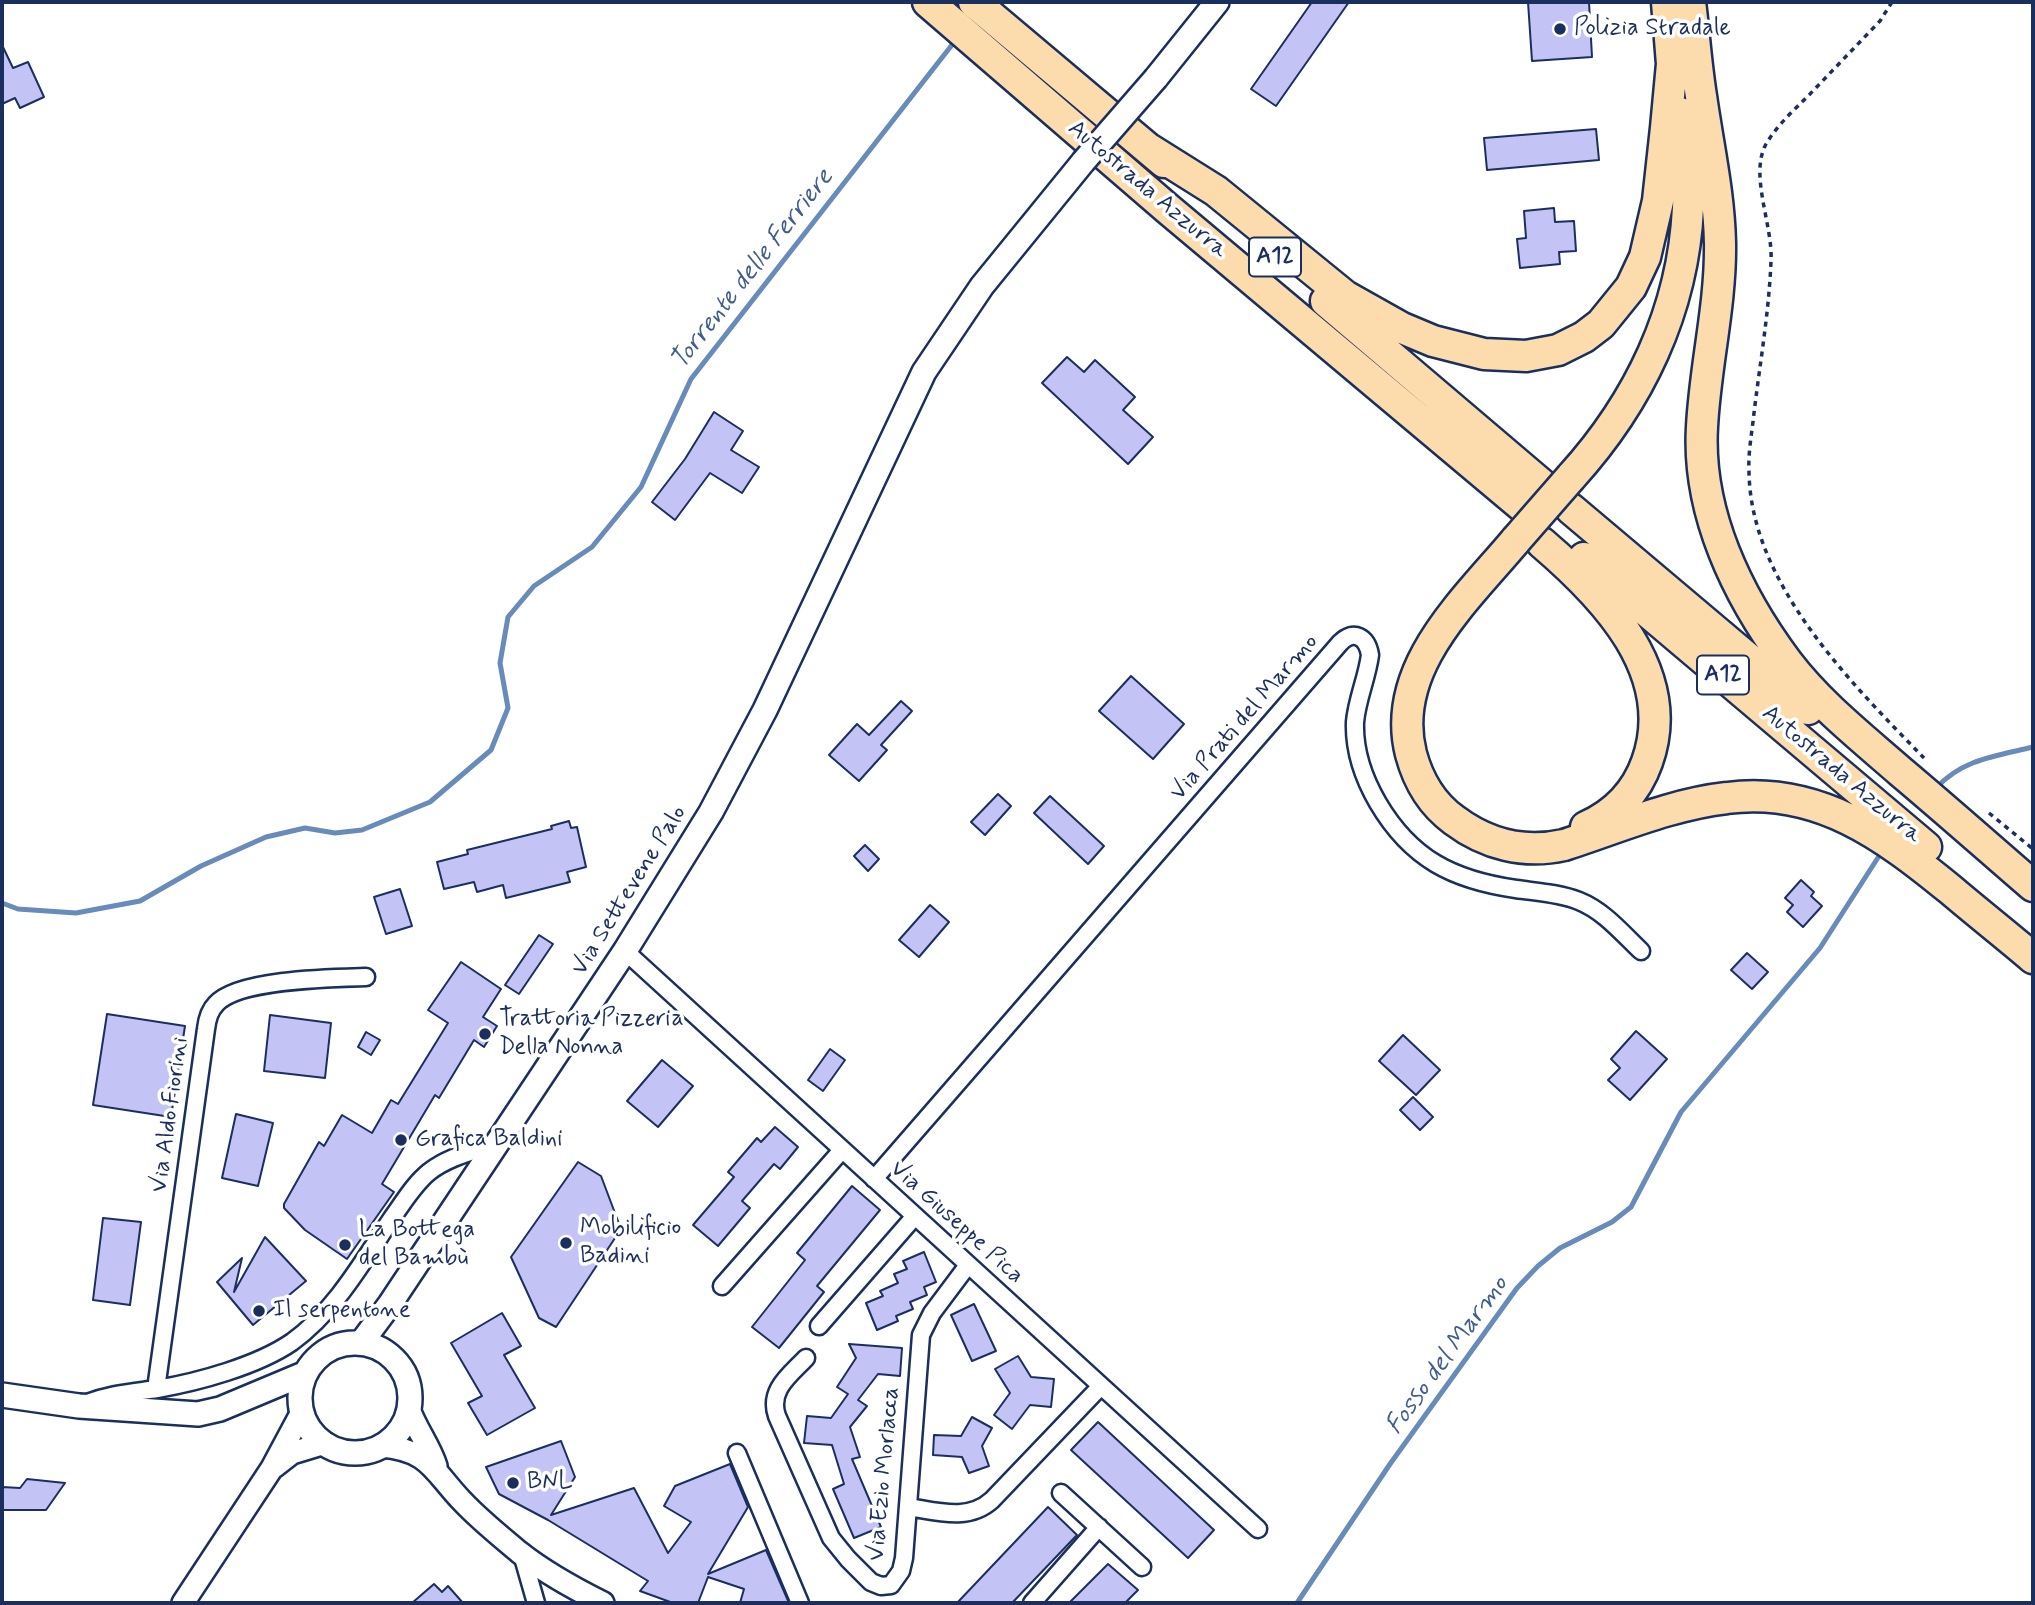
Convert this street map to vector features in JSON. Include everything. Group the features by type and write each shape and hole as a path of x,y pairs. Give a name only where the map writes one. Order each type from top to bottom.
{"highway":[{"name":"Autostrada Azzurra","path":"974,2 1149,149 1543,517"},
{"path":"1543,517 1590,588 1623,628 1646,672 1654,714 1652,744 1639,781 1626,799 1602,819 1579,830 1550,838 1510,838 1486,830 1463,815 1444,798 1431,780 1421,754 1418,735 1419,700 1431,665 1450,636 1604,437 1639,384 1659,343 1674,297 1685,241 1688,192 1667,2"},
{"path":"1690,2 1720,226 1717,293 1702,430 1705,483 1714,522 1735,577 1788,663 2033,958"},
{"name":"Autostrada Azzurra","path":"934,7 1215,247 1278,313 1543,517 1913,811 2033,899"},
{"path":"1149,149 1207,184 1338,291 1388,321 1420,336 1459,349 1496,355 1537,354 1567,347 1593,331 1625,295 1640,269 1660,187 1672,60"},
{"path":"1701,97 1692,246 1674,327 1656,371 1615,439 1436,639 1420,665 1411,687 1407,728 1413,761 1426,790 1449,817 1468,830 1494,842 1522,848 1545,849 1564,845 1679,808 1724,798 1780,797 1839,815 1913,811 2033,886"},
{"name":"Autostrada Azzurra","path":"1913,811 2033,937"}],"main road":[{"name":"Via Settevene Palo","path":"361,1343 390,1304 625,951 731,777 924,372 982,286 1217,2"},
{"path":"389,1354 390,1304"},
{"path":"361,1343 389,1354 400,1366 407,1380 410,1396 404,1423 395,1436 368,1451 349,1452 325,1443 314,1434 302,1409 302,1387 306,1373 316,1360 334,1347 361,1343"},
{"path":"2,1395 79,1406 198,1413 220,1409 306,1373"},
{"path":"264,1391 302,1409"}],"street":[{"name":"Via Prati del Marmo","path":"874,1179 1349,636 1363,638 1368,644 1370,655 1355,721 1360,762 1374,796 1403,839 1443,869 1465,877 1580,902 1604,916 1641,951"},
{"name":"Via Giuseppe Pica","path":"625,951 1258,1529"},
{"name":"Via Aldo Fiorini","path":"156,1389 210,1012 218,1001 228,995 274,983 366,977"},
{"path":"79,1406 108,1395 197,1381 257,1360 290,1343 314,1322 342,1291 407,1198 428,1173 449,1160 497,1143"},
{"path":"722,1286 842,1150"},
{"path":"819,1326 915,1216"},
{"name":"Via Ezio Morlacca","path":"806,1358 780,1386 775,1399 775,1410 831,1538 848,1559 876,1585 891,1585 901,1571 904,1558 921,1335 932,1313 968,1265"},
{"path":"908,1507 958,1514 980,1509 992,1500 1101,1386"},
{"path":"183,1603 272,1468 302,1409"},
{"path":"409,1409 415,1426 431,1452 436,1468"},
{"path":"272,1468 292,1453 325,1443"},
{"path":"381,1446 398,1447 415,1453 436,1468 462,1501 522,1554 603,1603"},
{"path":"737,1453 800,1603"},
{"path":"1061,1493 1142,1567"},
{"path":"1032,1603 1099,1527"},
{"path":"522,1554 536,1603"}],"path":[{"path":"1892,2 1880,21 1778,127 1762,155 1759,172 1770,229 1771,260 1750,445 1749,482 1755,522 1767,555 1790,597 1846,673 1913,811"},
{"path":"1986,811 2033,849"}],"building":[{"path":"1312,2 1349,2 1276,106 1251,89"},
{"name":"Polizia Stradale","path":"1528,2 1589,2 1592,57 1532,61"},
{"path":"2,45 13,68 28,62 44,97 20,108 15,98 2,104"},
{"path":"1596,129 1599,160 1487,170 1484,138"},
{"path":"1554,208 1555,222 1574,221 1576,251 1559,252 1560,264 1520,268 1517,239 1526,238 1524,211"},
{"path":"1067,357 1084,372 1095,360 1135,397 1123,410 1153,437 1128,464 1042,383"},
{"path":"714,412 743,431 731,450 759,467 742,493 710,473 675,520 652,502 685,459"},
{"path":"1131,676 1184,724 1153,759 1099,711"},
{"path":"901,701 912,711 881,745 887,750 859,781 829,755 857,724 869,735"},
{"path":"998,794 1011,806 985,835 971,822"},
{"path":"1050,796 1104,846 1088,864 1034,813"},
{"path":"569,821 571,828 577,827 586,867 567,872 570,882 506,898 503,885 477,892 474,882 444,889 437,862 468,854 467,850 552,829 551,826"},
{"path":"865,845 879,859 868,871 854,856"},
{"path":"1801,880 1814,892 1811,896 1822,906 1803,927 1787,912 1793,905 1785,898"},
{"path":"400,889 412,926 386,934 374,897"},
{"path":"930,905 949,922 919,957 899,940"},
{"path":"539,935 553,944 519,994 505,985"},
{"path":"1747,953 1768,972 1752,989 1731,970"},
{"path":"461,962 501,989 483,1017 497,1026 484,1047 474,1040 439,1098 435,1095 382,1184 394,1192 347,1259 305,1230 284,1208 284,1204 319,1142 324,1146 342,1115 372,1133 391,1100 398,1104 448,1023 428,1010"},
{"path":"107,1014 185,1026 171,1117 93,1105"},
{"path":"270,1015 331,1023 325,1078 264,1071"},
{"path":"1636,1031 1667,1059 1630,1100 1608,1080 1620,1068 1611,1059"},
{"path":"366,1032 380,1040 371,1055 358,1047"},
{"path":"1403,1035 1440,1070 1416,1095 1379,1061"},
{"path":"830,1049 845,1060 823,1091 808,1080"},
{"path":"662,1060 693,1086 658,1127 627,1101"},
{"path":"1413,1097 1433,1117 1420,1130 1400,1110"},
{"path":"236,1114 273,1123 258,1186 222,1178"},
{"path":"775,1127 798,1147 780,1169 774,1164 742,1201 750,1208 718,1246 693,1225 734,1177 728,1172 757,1138 761,1142"},
{"name":"Mobilificio Badini","path":"578,1162 601,1176 621,1229 556,1327 539,1318 511,1257"},
{"path":"852,1186 880,1210 817,1286 824,1292 779,1348 752,1327 805,1260 797,1253"},
{"path":"103,1218 141,1222 130,1305 93,1300"},
{"path":"265,1237 306,1281 253,1325 217,1282 242,1258 234,1292"},
{"path":"924,1252 936,1282 924,1287 927,1295 910,1302 913,1309 896,1316 898,1321 877,1330 866,1303 883,1296 880,1291 898,1283 894,1274 907,1269 903,1261"},
{"path":"974,1304 996,1351 972,1361 951,1315"},
{"path":"502,1313 521,1346 504,1355 535,1408 487,1435 468,1403 482,1396 451,1343"},
{"path":"849,1344 902,1348 900,1376 878,1374 858,1400 867,1406 850,1427 860,1457 852,1459 881,1527 854,1538 833,1489 844,1484 832,1445 804,1443 807,1416 831,1418 848,1394 837,1387 856,1358"},
{"path":"1018,1356 1031,1377 1054,1379 1051,1407 1030,1405 1012,1429 994,1415 1010,1393 995,1369"},
{"path":"972,1417 992,1428 982,1446 989,1466 969,1473 962,1457 933,1455 934,1435 961,1436"},
{"path":"1098,1422 1214,1530 1188,1558 1071,1450"},
{"path":"561,1441 575,1477 551,1515 634,1488 668,1553 691,1522 664,1506 675,1486 730,1464 748,1507 708,1574 766,1550 789,1603 740,1603 744,1589 708,1577 698,1603 673,1603 640,1591 648,1581 548,1520 499,1494 486,1467"},
{"path":"27,1479 65,1483 46,1510 2,1510 2,1487 20,1488"},
{"path":"1048,1507 1077,1535 1012,1603 957,1603"},
{"path":"1108,1564 1138,1590 1125,1603 1069,1603"},
{"path":"434,1584 442,1592 448,1586 463,1603 412,1603"}],"waterway":[{"name":"Torrente delle Ferriere","path":"2,903 18,909 76,913 140,901 201,866 266,837 305,828 335,833 362,830 430,802 491,750 508,708 500,663 508,617 534,586 592,547 641,487 691,379 955,41"},
{"name":"Fosso del Marmo","path":"1936,788 1946,778 1969,765 1993,756 2033,747"},
{"name":"Fosso del Marmo","path":"1297,1603 1390,1464 1517,1288 1560,1248 1612,1222 1631,1207 1681,1112 1820,948 1879,856"}],"place":[{"name":"Polizia Stradale","path":"1560,29"},
{"name":"Trattoria Pizzeria Della Nonna","path":"485,1034"},
{"name":"Grafica Baldini","path":"401,1140"},
{"name":"Mobilificio Badini","path":"566,1243"},
{"name":"La Bottega del Bambù","path":"345,1245"},
{"name":"Il serpentone","path":"259,1311"},
{"name":"BNL","path":"513,1483"}]}
